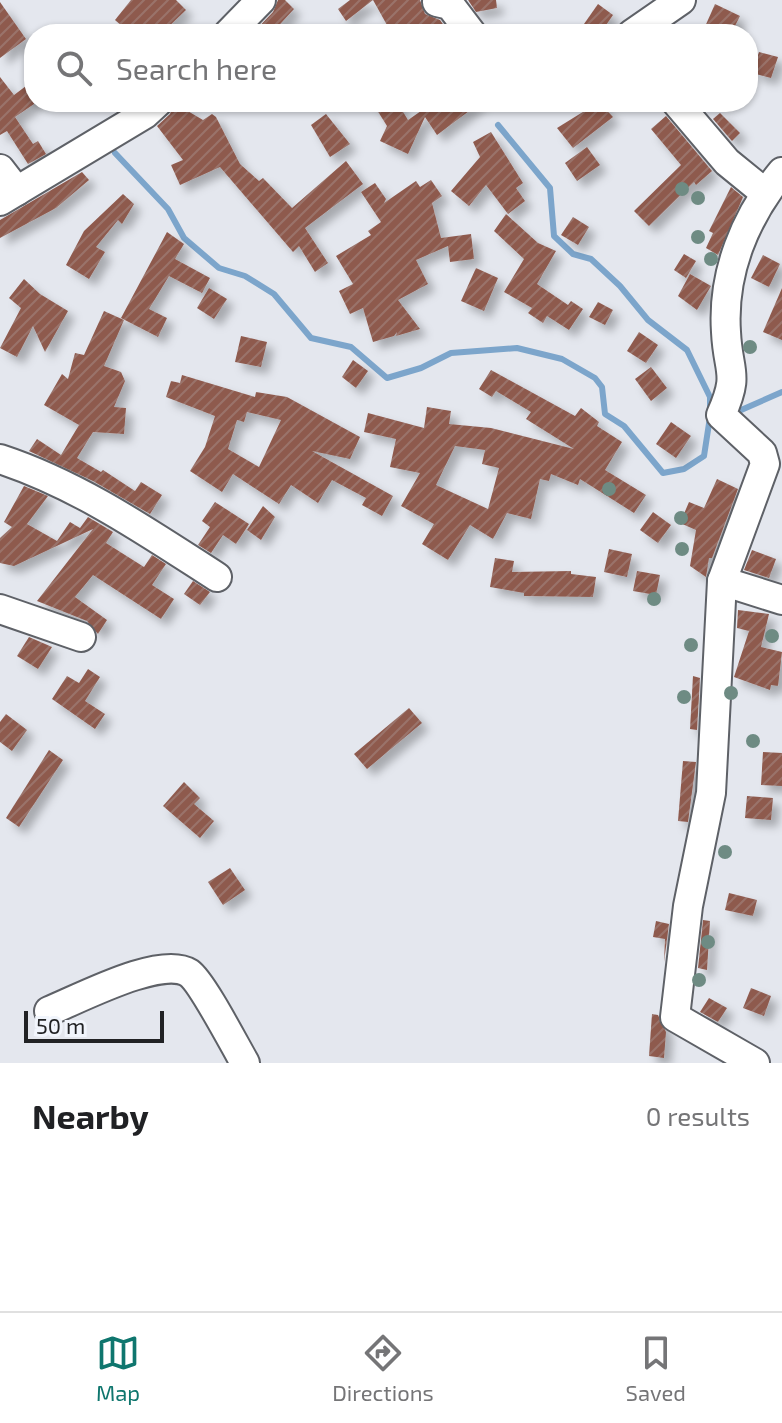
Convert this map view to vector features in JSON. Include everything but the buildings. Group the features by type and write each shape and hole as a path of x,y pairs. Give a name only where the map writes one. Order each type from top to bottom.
{"street":[{"path":"238,24 261,0"},
{"path":"646,24 681,0"},
{"path":"437,2 450,5 464,24"},
{"path":"6,187 147,112"},
{"path":"684,112 727,162 774,182 746,226 731,268 725,331 734,386 721,415 762,453 765,464 722,581 711,793 688,906 675,1017 755,1063"},
{"path":"0,459 46,474 119,514 217,577"},
{"path":"722,581 782,600"},
{"path":"0,609 81,637"},
{"path":"49,1011 125,979 170,967 191,974 245,1063"}],"waterway":[{"path":"498,125 550,188 554,236 573,254 591,259 620,286 648,320 687,350 710,397 710,413"},
{"path":"115,153 168,209 184,238 219,268 245,276 274,294 311,338 351,347 387,378 421,368 451,353 517,348 562,359 595,378 602,387 605,414 624,426 663,473 684,469 704,456 710,417"},
{"path":"732,414 782,392"}]}
